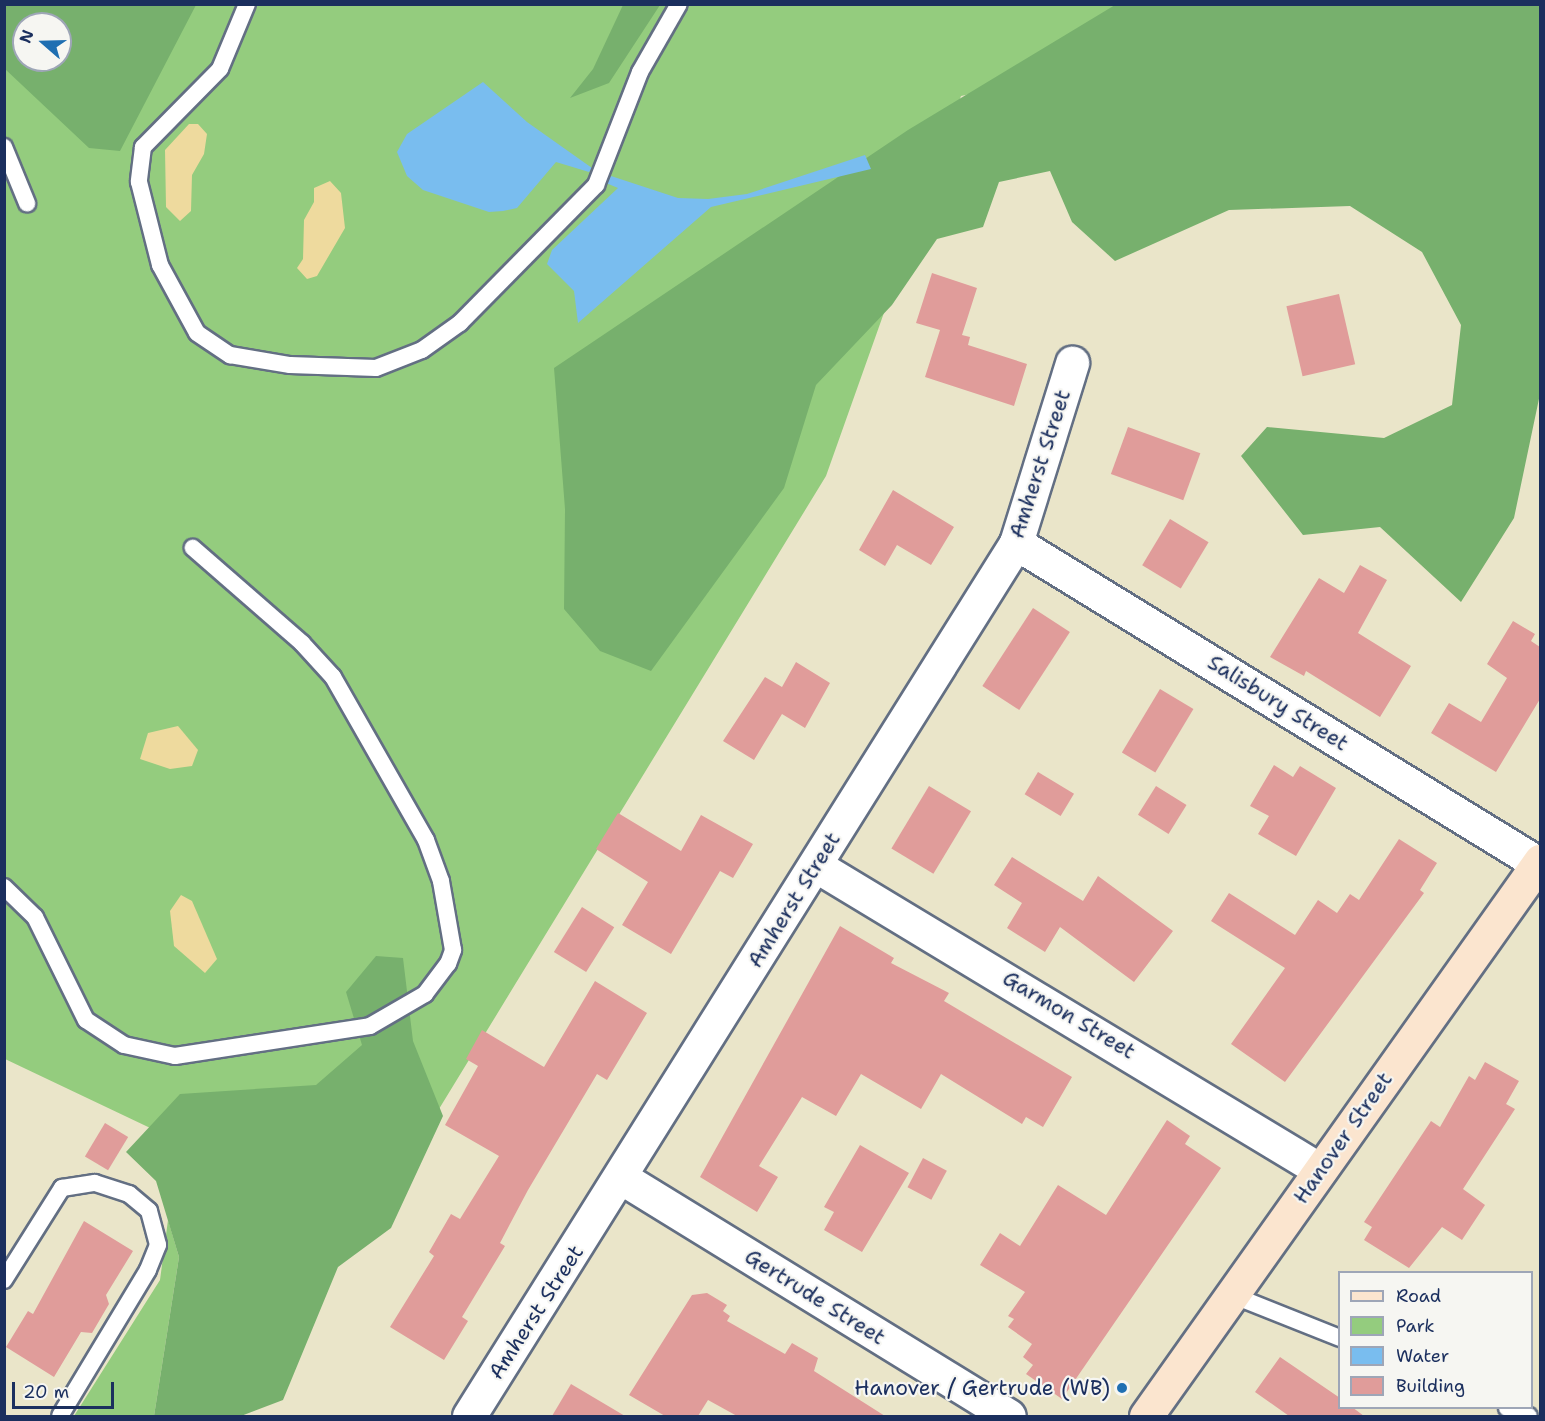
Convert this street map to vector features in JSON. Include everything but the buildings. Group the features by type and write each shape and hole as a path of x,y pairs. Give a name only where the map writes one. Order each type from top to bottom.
{"main road":[{"name":"Hanover Street","path":"1146,1416 1540,862"}],"street":[{"name":"Amherst Street","path":"469,1416 622,1178 1016,543 1072,363"},
{"name":"Salisbury Street","path":"1016,543 1540,862"},
{"name":"Garmon Street","path":"815,865 1320,1170"},
{"name":"Gertrude Street","path":"622,1178 1009,1416"}],"lane":[{"path":"247,4 220,69 143,147 139,182 160,265 197,333 230,355 290,365 376,368 422,350 460,323 597,185 640,72 678,4"},
{"path":"4,147 27,203"},
{"path":"4,887 35,917 86,1020 124,1045 175,1056 370,1026 425,994 448,964 453,950 449,927 426,840 333,677 302,642 193,548"},
{"path":"4,1280 62,1188 95,1183 129,1194 149,1211 158,1245 148,1270 60,1416"},
{"path":"1232,1295 1338,1337"},
{"path":"1513,1409 1529,1416"}],"green space":[{"path":"4,5 1370,5 961,96 826,476 365,1230 5,1059"},
{"path":"4,5 196,5 120,151 89,148 5,69"},
{"path":"623,5 660,5 609,83 570,98 593,69"},
{"path":"1115,5 1540,5 1540,394 1514,518 1461,602 1380,527 1303,535 1241,456 1267,427 1384,438 1452,405 1461,325 1422,252 1350,206 1229,210 1115,261 1072,222 1050,171 999,182 983,227 937,239 892,305 816,385 784,488 651,671 600,651 564,609 565,509 554,368 908,130"},
{"path":"376,956 403,958 413,1041 443,1116 391,1228 338,1267 283,1400 241,1416 154,1416 179,1257 156,1181 126,1152 180,1094 316,1085 362,1045 346,992"},
{"path":"168,1220 179,1257 154,1416 74,1416 160,1280"}],"sand":[{"path":"189,124 198,124 207,134 204,154 192,175 191,211 180,221 166,207 165,150"},
{"path":"330,181 341,193 345,228 317,276 307,279 297,268 303,259 304,220 314,202 314,188"},
{"path":"178,726 198,750 192,766 170,769 140,759 148,733"},
{"path":"181,895 192,901 217,959 205,973 174,946 170,911"}],"water":[{"path":"483,82 527,122 592,168 589,172 556,162 517,208 503,211 489,212 423,190 407,176 397,152 407,134"},
{"path":"865,155 871,169 711,207 578,323 574,291 547,264 552,250 618,188 606,183 611,176 678,198 708,199 747,194"}],"place":[{"name":"Hanover / Gertrude (WB)","path":"1122,1388"}]}
